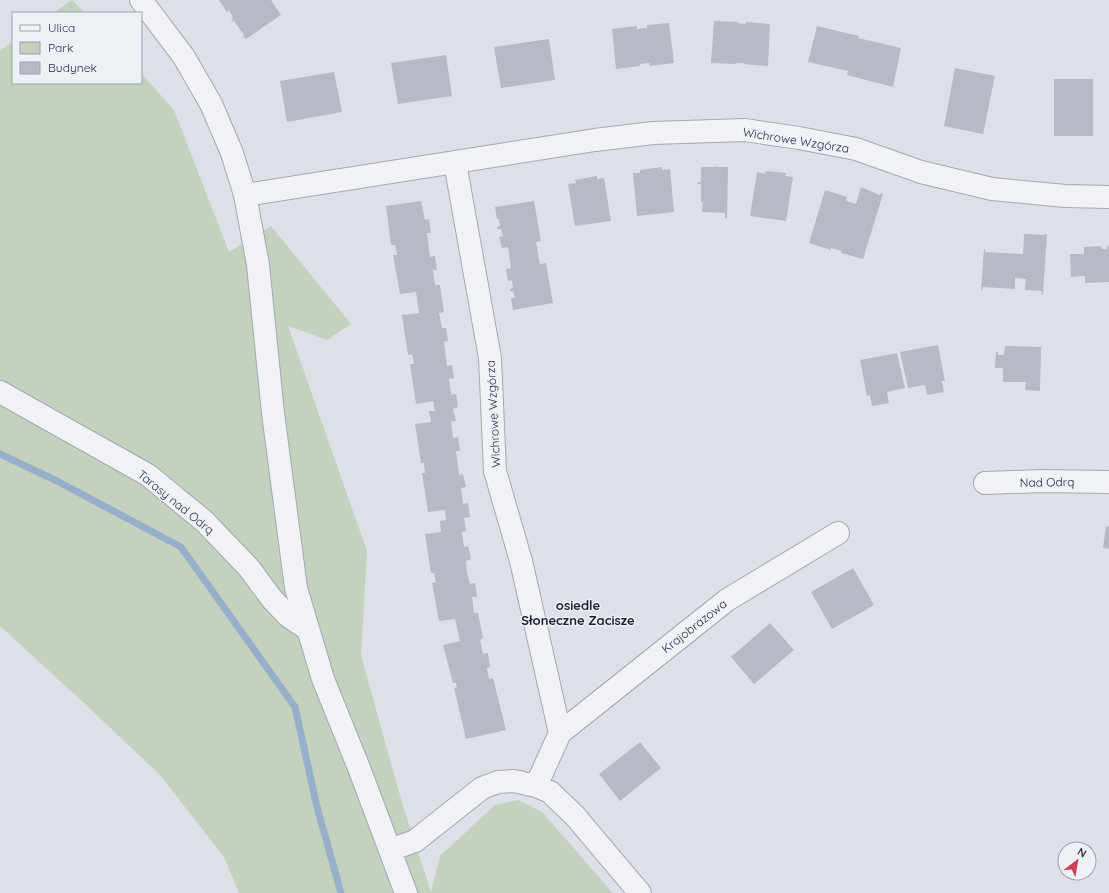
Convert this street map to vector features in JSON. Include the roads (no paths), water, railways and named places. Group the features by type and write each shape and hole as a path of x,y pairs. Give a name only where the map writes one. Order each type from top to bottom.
{"street":[{"path":"141,0 184,57 211,104 232,153 245,194 258,265 273,413 296,588 323,679 359,768 406,893"},
{"name":"Wichrowe Wzgórza","path":"245,194 595,140 652,133 745,130 799,138 856,149 921,172 992,189 1065,196 1109,196"},
{"name":"Wichrowe Wzgórza","path":"455,162 490,358 495,470 520,561 560,733"},
{"name":"Tarasy nad Odrą","path":"0,392 148,476 204,521 249,568 272,599 288,616 307,629"},
{"name":"Nad Odrą","path":"985,483 1041,481 1109,482"},
{"name":"Krajobrazowa","path":"560,733 726,600 838,533"},
{"path":"536,786 560,733"},
{"path":"390,850 415,841 482,788 498,782 514,781 536,786 550,792 562,803 640,893"}],"waterway":[{"path":"0,454 57,481 181,547 295,707 317,807 341,893"}],"district":[{"name":"osiedle Słoneczne Zacisze","path":"578,612"}]}
